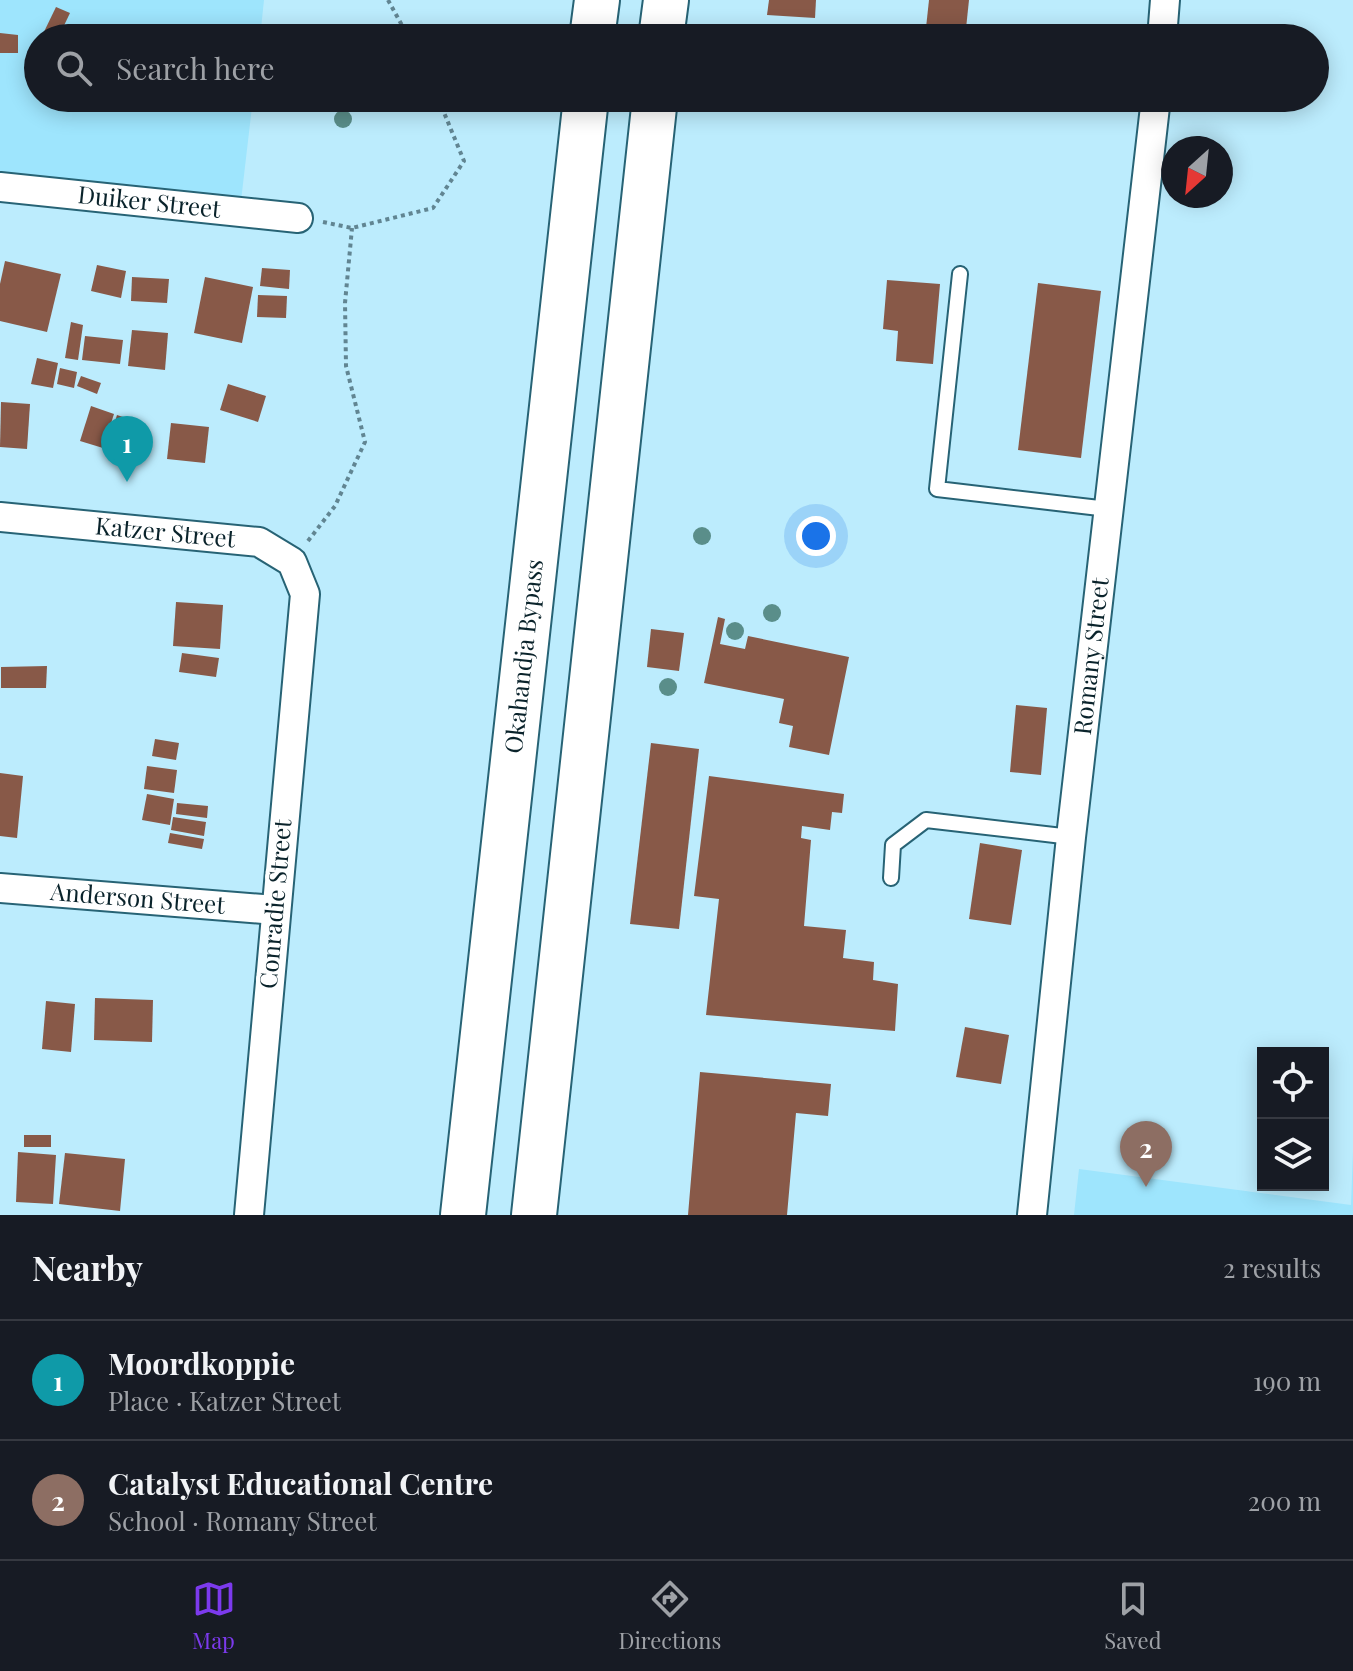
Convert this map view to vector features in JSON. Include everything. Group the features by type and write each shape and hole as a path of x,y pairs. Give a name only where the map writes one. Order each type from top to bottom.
{"highway":[{"path":"594,24 597,0"},
{"path":"663,24 666,0"},
{"name":"Okahandja Bypass","path":"463,1215 584,112"},
{"path":"534,1215 653,112"}],"street":[{"path":"1163,24 1165,0"},
{"name":"Romany Street","path":"1032,1215 1071,837 1154,112"},
{"name":"Duiker Street","path":"0,187 298,218"},
{"name":"Katzer Street","path":"0,517 235,537 271,546 292,562"},
{"name":"Conradie Street","path":"249,1215 305,594 292,562"},
{"name":"Anderson Street","path":"0,888 275,910"}],"lane":[{"path":"960,274 937,489 1108,509"},
{"path":"891,878 893,845 926,820 1071,837"}],"path":[{"path":"388,0 401,24"},
{"path":"298,218 352,228 433,208 464,161 444,112"},
{"path":"292,562 335,506 365,442 346,366 345,303 352,228"}],"shaded area":[{"path":"0,0 264,0 261,24 24,24 24,112 251,112 241,201 0,173"},
{"path":"1353,1151 1353,1215 1074,1215 1079,1169 1351,1205"}],"building":[{"path":"769,0 816,0 815,18 767,15"},
{"path":"929,0 969,0 966,24 926,24"},
{"path":"56,7 70,13 65,24 48,24"},
{"path":"0,33 18,35 18,53 0,53"},
{"path":"5,261 61,274 47,332 0,321 0,284"},
{"path":"97,265 126,271 121,298 91,291"},
{"path":"262,268 290,270 289,289 260,286"},
{"path":"132,277 169,279 167,303 131,301"},
{"path":"205,277 253,287 242,343 194,333"},
{"path":"887,280 940,284 933,364 896,361 898,331 883,329"},
{"path":"1038,283 1101,291 1081,458 1018,450"},
{"path":"258,295 287,296 286,318 257,317"},
{"path":"71,322 83,325 78,360 65,358"},
{"path":"132,330 168,333 165,370 128,366"},
{"path":"85,336 123,340 120,364 82,360"},
{"path":"37,358 58,363 53,388 31,384"},
{"path":"60,368 77,372 74,388 57,384"},
{"path":"81,376 101,383 97,394 77,386"},
{"path":"228,384 266,396 258,422 220,410"},
{"path":"1,402 30,404 27,449 0,447"},
{"path":"91,406 114,414 103,448 80,441"},
{"path":"117,415 135,421 124,458 106,452"},
{"path":"171,423 209,427 205,463 167,459"},
{"path":"176,602 223,605 220,649 173,646"},
{"path":"718,617 725,619 720,644 745,649 748,636 849,657 829,755 789,747 793,726 779,723 784,699 704,683"},
{"path":"651,629 684,633 679,671 647,667"},
{"path":"182,653 219,658 216,677 179,672"},
{"path":"47,666 46,688 1,688 1,667"},
{"path":"1016,705 1047,708 1041,775 1010,772"},
{"path":"155,739 179,743 176,760 152,756"},
{"path":"651,743 699,749 679,929 630,924"},
{"path":"147,766 177,770 174,793 144,789"},
{"path":"0,773 23,776 17,838 0,836"},
{"path":"709,776 844,794 842,813 832,812 830,830 802,826 801,838 811,840 804,926 846,930 843,958 874,962 873,980 898,984 895,1031 706,1015 719,899 694,896"},
{"path":"147,794 174,799 170,825 142,820"},
{"path":"177,803 208,806 207,818 176,814"},
{"path":"173,817 206,822 204,836 171,830"},
{"path":"170,833 204,839 202,849 168,843"},
{"path":"980,843 1022,850 1011,925 969,919"},
{"path":"95,998 153,1000 152,1042 94,1040"},
{"path":"46,1001 75,1004 71,1052 42,1049"},
{"path":"965,1027 1009,1035 1001,1084 956,1077"},
{"path":"700,1072 831,1084 828,1116 796,1113 787,1215 688,1215"},
{"path":"24,1135 51,1135 51,1147 24,1147"},
{"path":"18,1152 56,1155 53,1204 16,1202"},
{"path":"65,1153 125,1159 120,1211 59,1204"}],"place":[{"name":"Moordkoppie","path":"127,482"},
{"name":"Catalyst Educational Centre","path":"1146,1187"}]}
